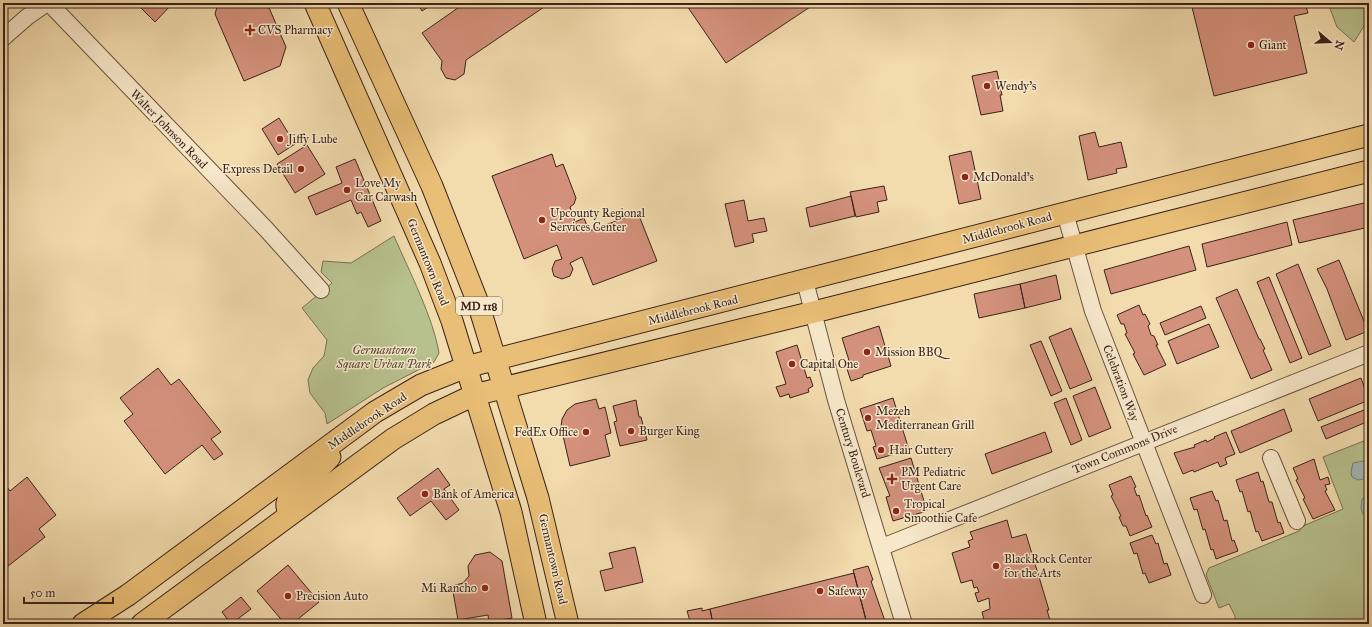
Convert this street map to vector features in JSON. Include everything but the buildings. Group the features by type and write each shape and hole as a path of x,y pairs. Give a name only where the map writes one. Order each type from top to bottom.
{"main road":[{"name":"Germantown Road","path":"315,3 430,263 452,321 511,512 536,624"},
{"name":"Germantown Road","path":"348,3 432,186 478,303 538,498 568,624"},
{"name":"Middlebrook Road","path":"83,624 128,595 375,412 421,385 466,367 1369,136"},
{"path":"142,624 393,439 434,414 474,394 814,312 1369,171"},
{"path":"289,515 287,504 290,497 322,466 344,434"}],"street":[{"path":"3,38 27,17 48,3"},
{"name":"Walter Johnson Road","path":"48,3 266,229 321,290"},
{"name":"Celebration Way","path":"1065,213 1093,311 1203,595"},
{"name":"Century Boulevard","path":"805,281 836,400 882,547 904,624"},
{"name":"Town Commons Drive","path":"882,547 1369,353"},
{"path":"1271,458 1297,521"}],"green space":[{"path":"1328,3 1369,3 1369,18 1354,42 1337,27"},
{"name":"Germantown Square Urban Park","path":"394,236 432,324 439,353 434,362 383,388 327,424 325,413 310,393 308,380 313,368 324,356 327,340 302,308 332,283 321,272 323,261 351,263"},
{"path":"1369,439 1369,624 1235,624 1235,616 1229,604 1219,608 1206,575 1209,568 1299,531 1303,526 1343,509 1323,457"}],"water":[{"path":"1369,460 1369,478 1358,480 1352,477 1351,472 1353,463"},
{"path":"1369,496 1369,517 1363,514 1361,508 1362,499"}],"place":[{"name":"CVS Pharmacy","path":"250,30"},
{"name":"Giant","path":"1251,45"},
{"name":"Wendy's","path":"987,86"},
{"name":"Jiffy Lube","path":"280,139"},
{"name":"Express Detail","path":"301,169"},
{"name":"McDonald's","path":"965,177"},
{"name":"Love My Car Carwash","path":"347,190"},
{"name":"Upcounty Regional Services Center","path":"542,220"},
{"name":"Mission BBQ","path":"867,352"},
{"name":"Capital One","path":"792,364"},
{"name":"Mezeh Mediterranean Grill","path":"868,418"},
{"name":"Burger King","path":"631,431"},
{"name":"FedEx Office","path":"586,432"},
{"name":"Hair Cuttery","path":"881,450"},
{"name":"PM Pediatric Urgent Care","path":"892,479"},
{"name":"Bank of America","path":"425,494"},
{"name":"Tropical Smoothie Cafe","path":"896,511"},
{"name":"BlackRock Center for the Arts","path":"996,566"},
{"name":"Mi Rancho","path":"485,588"},
{"name":"Safeway","path":"820,591"},
{"name":"Precision Auto","path":"288,596"}]}
